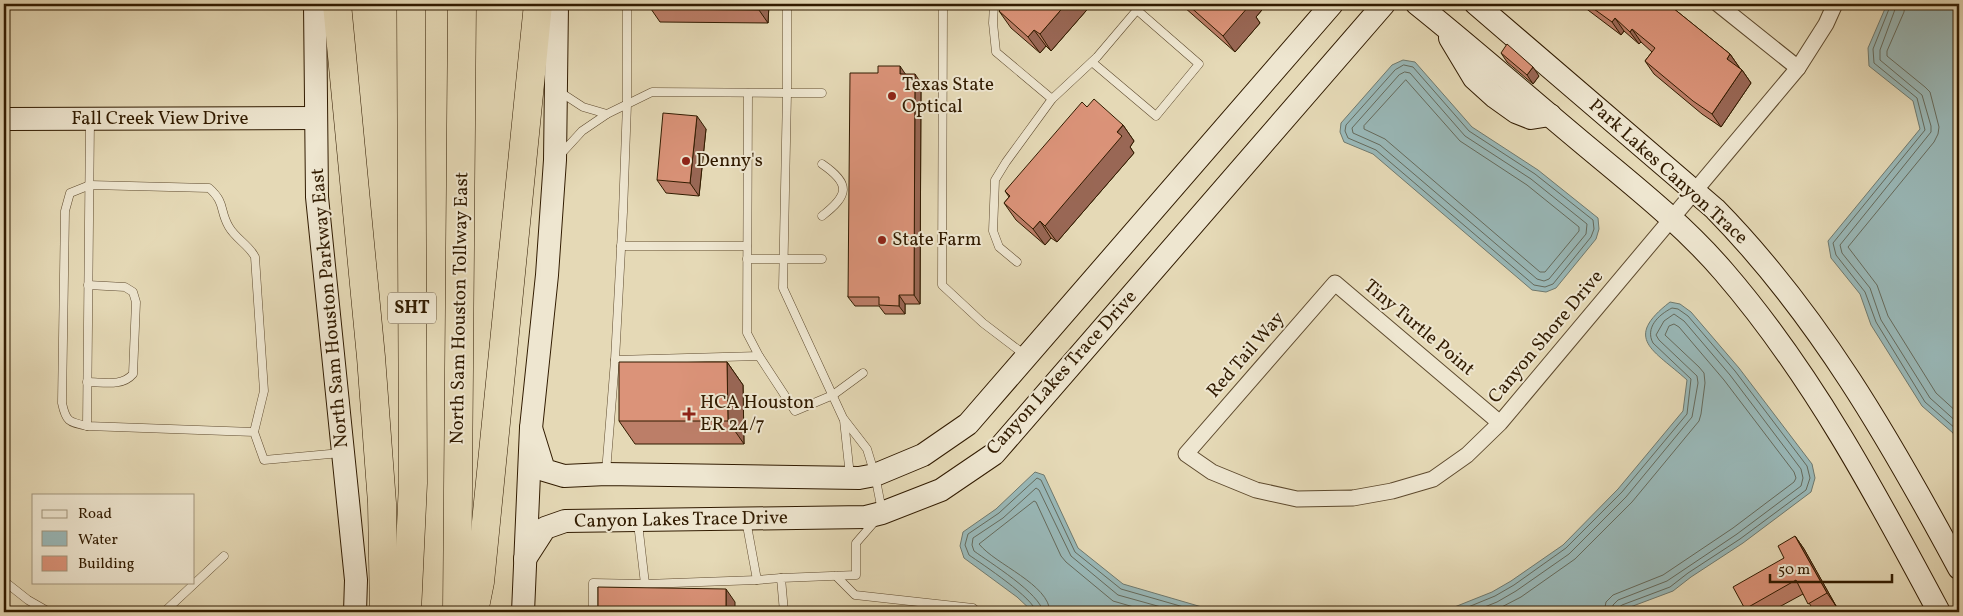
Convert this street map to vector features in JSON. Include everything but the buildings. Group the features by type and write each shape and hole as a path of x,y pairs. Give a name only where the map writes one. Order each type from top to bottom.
{"highway":[{"path":"337,4 371,357 382,503 384,612"},
{"name":"SHT","path":"407,612 413,482 411,4"},
{"name":"North Sam Houston Tollway East","path":"457,612 462,4"},
{"path":"474,612 480,582 538,4"}],"street":[{"name":"North Sam Houston Parkway East","path":"315,4 317,197 356,580 355,612"},
{"path":"523,612 531,428 547,275 555,160 557,4"},
{"name":"Canyon Lakes Trace Drive","path":"531,428 544,470 564,476 606,474 859,478 875,475 923,455 968,424 1332,4"},
{"name":"Canyon Lakes Trace Drive","path":"525,559 545,528 566,521 866,517 882,513 941,490 994,454 1384,4"},
{"name":"Park Lakes Canyon Trace","path":"1417,4 1672,218 1723,271 1763,322 1823,406 1885,510 1939,612"},
{"path":"1718,4 1798,68"},
{"name":"Canyon Shore Drive","path":"1186,454 1212,472 1256,490 1297,499 1353,498 1392,491 1433,479 1467,455 1500,423 1798,68 1826,24 1835,4"},
{"path":"1464,42 1481,8"},
{"name":"Park Lakes Canyon Trace","path":"1481,8 1716,209 1751,246 1788,292 1854,385 1918,491 1959,568"},
{"name":"Park Lakes Canyon Trace","path":"1440,22 1474,78 1495,97 1516,112 1531,118 1550,115"},
{"path":"1550,115 1572,86"},
{"name":"Fall Creek View Drive","path":"4,119 316,118"},
{"name":"Tiny Turtle Point","path":"1335,283 1500,423"},
{"name":"Red Tail Way","path":"1186,454 1335,283"},
{"path":"1885,510 1918,491"}],"lane":[{"path":"606,474 621,246 627,104 627,4"},
{"path":"593,612 593,583 645,584 856,575 856,542 882,513 875,475 867,449 843,418 784,288 787,4"},
{"path":"943,4 942,285 983,323 1027,356"},
{"path":"994,4 993,23 996,52 1052,100"},
{"path":"1017,262 999,247 994,231 995,180 1052,100 1092,62 1140,7 1199,64 1156,116 1092,62"},
{"path":"556,89 583,107 607,114"},
{"path":"555,160 582,131 607,114 652,92 822,93"},
{"path":"748,93 747,333 758,356 795,411 833,395 863,373"},
{"path":"87,426 90,119"},
{"path":"822,164 841,179 843,188 841,198 822,216"},
{"path":"254,432 87,426 71,423 65,416 62,403 64,211 70,193 90,185 209,188 220,198 229,226 250,248 255,257 264,391 254,432 264,460 343,453"},
{"path":"621,246 747,246"},
{"path":"747,259 822,259"},
{"path":"87,382 118,383 128,380 134,374 136,302 133,292 125,287 88,285"},
{"path":"615,360 758,356"},
{"path":"843,418 850,478"},
{"path":"745,518 757,580"},
{"path":"638,520 645,584"},
{"path":"195,583 224,556"},
{"path":"836,576 855,595 974,608 978,612"},
{"path":"781,578 784,612"},
{"path":"4,582 28,600 49,612"},
{"path":"164,612 194,584"}],"water":[{"path":"1887,4 1959,4 1959,445 1953,433 1922,406 1871,325 1860,294 1831,258 1828,241 1920,129 1913,101 1869,66 1868,48"},
{"path":"1403,60 1415,62 1472,127 1538,170 1598,218 1599,229 1596,239 1556,288 1546,292 1532,290 1373,154 1344,142 1340,132 1341,123 1392,65"},
{"path":"1670,302 1680,304 1691,312 1739,368 1812,464 1815,478 1811,492 1743,543 1673,591 1617,612 1442,612 1492,592 1563,545 1618,489 1683,411 1687,380 1654,352 1648,344 1646,335 1648,326 1656,315"},
{"path":"1035,472 1044,475 1078,548 1123,584 1219,612 1033,612 1017,597 964,558 960,546 963,532 996,509"}],"place":[{"name":"Texas State Optical","path":"892,96"},
{"name":"Denny's","path":"686,161"},
{"name":"State Farm","path":"882,240"},
{"name":"HCA Houston ER 24/7","path":"689,414"}]}
